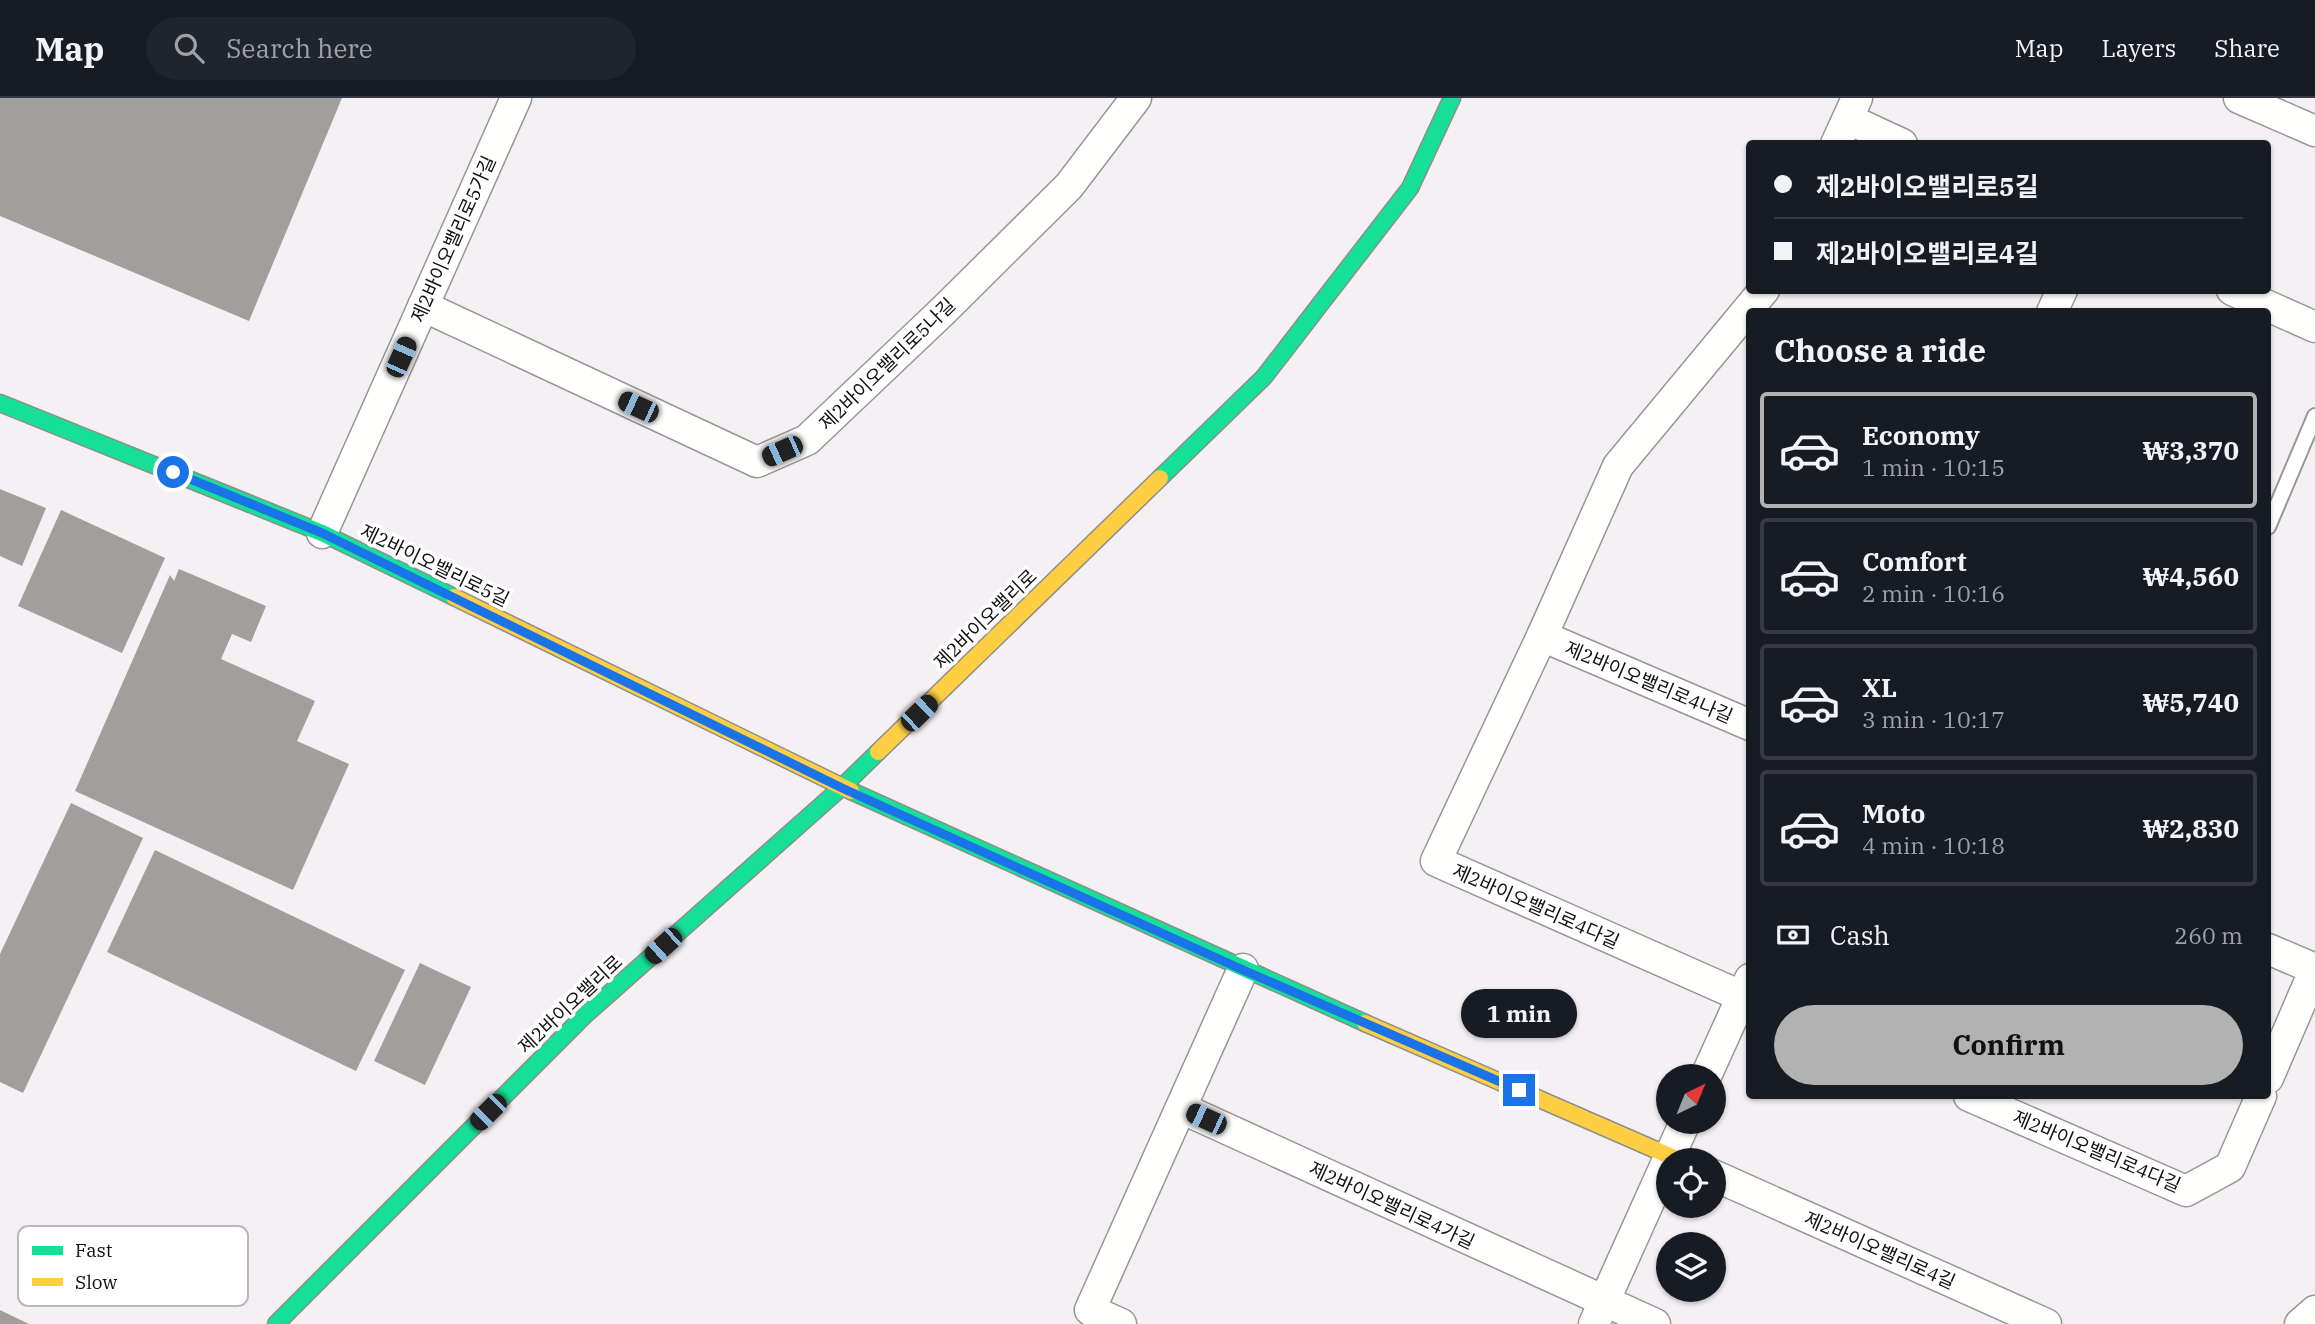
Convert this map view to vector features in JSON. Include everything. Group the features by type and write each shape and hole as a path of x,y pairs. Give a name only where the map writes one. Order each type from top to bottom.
{"street":[{"name":"제2바이오밸리로5가길","path":"322,533 516,98"},
{"name":"제2바이오밸리로5나길","path":"423,306 757,462 807,440 944,310 1069,186 1136,98"},
{"name":"제2바이오밸리로","path":"276,1324 584,1016 842,788 1264,377 1410,188 1452,98"},
{"path":"2239,98 2315,131"},
{"path":"1847,120 1893,140"},
{"name":"제2바이오밸리로4나길","path":"1749,308 1761,294"},
{"path":"2241,294 2315,327"},
{"name":"제2바이오밸리로4나길","path":"1746,312 1619,466 1542,636 1746,723"},
{"name":"제2바이오밸리로5길","path":"0,402 322,533 842,788"},
{"name":"제2바이오밸리로4다길","path":"1542,636 1436,861 1746,992"},
{"path":"842,788 1243,970 1656,1150"},
{"path":"2271,949 2315,969 2271,1071"},
{"path":"1121,1324 1090,1310 1243,970"},
{"path":"1712,1064 1746,994"},
{"name":"제2바이오밸리로4다길","path":"1976,1099 2186,1191 2230,1167 2260,1099"},
{"name":"제2바이오밸리로4가길","path":"1181,1108 1599,1313 1656,1324"},
{"name":"제2바이오밸리로4길","path":"1726,1181 2046,1324"},
{"path":"1599,1313 1656,1195"},
{"path":"2300,1324 2315,1311"}],"lane":[{"path":"2271,520 2315,416"}],"shaded area":[{"path":"0,98 2315,98 2315,1324 0,1324"}],"building":[{"path":"0,98 342,98 249,321 0,216"},
{"path":"0,489 46,508 22,566 0,556"},
{"path":"61,510 165,558 122,653 18,606"},
{"path":"179,569 266,606 251,642 232,634 221,659 315,701 297,741 349,764 293,890 75,791 170,575 174,581"},
{"path":"71,803 143,838 23,1093 0,1082 0,954"},
{"path":"155,850 405,970 356,1071 107,952"},
{"path":"420,963 471,987 425,1085 374,1061"},
{"path":"0,1310 29,1324 0,1324"}],"traffic: fast":[{"path":"1160,478 1264,377 1410,188 1452,98"},
{"path":"0,403 322,533 454,597"},
{"path":"276,1324 584,1016 878,752"},
{"path":"851,791 1365,1023"}],"traffic: slow":[{"path":"878,752 1160,478"},
{"path":"454,597 851,791"},
{"path":"1365,1023 1656,1150"}],"route":[{"path":"173,472 322,533 842,788 1243,970 1519,1090"}]}
